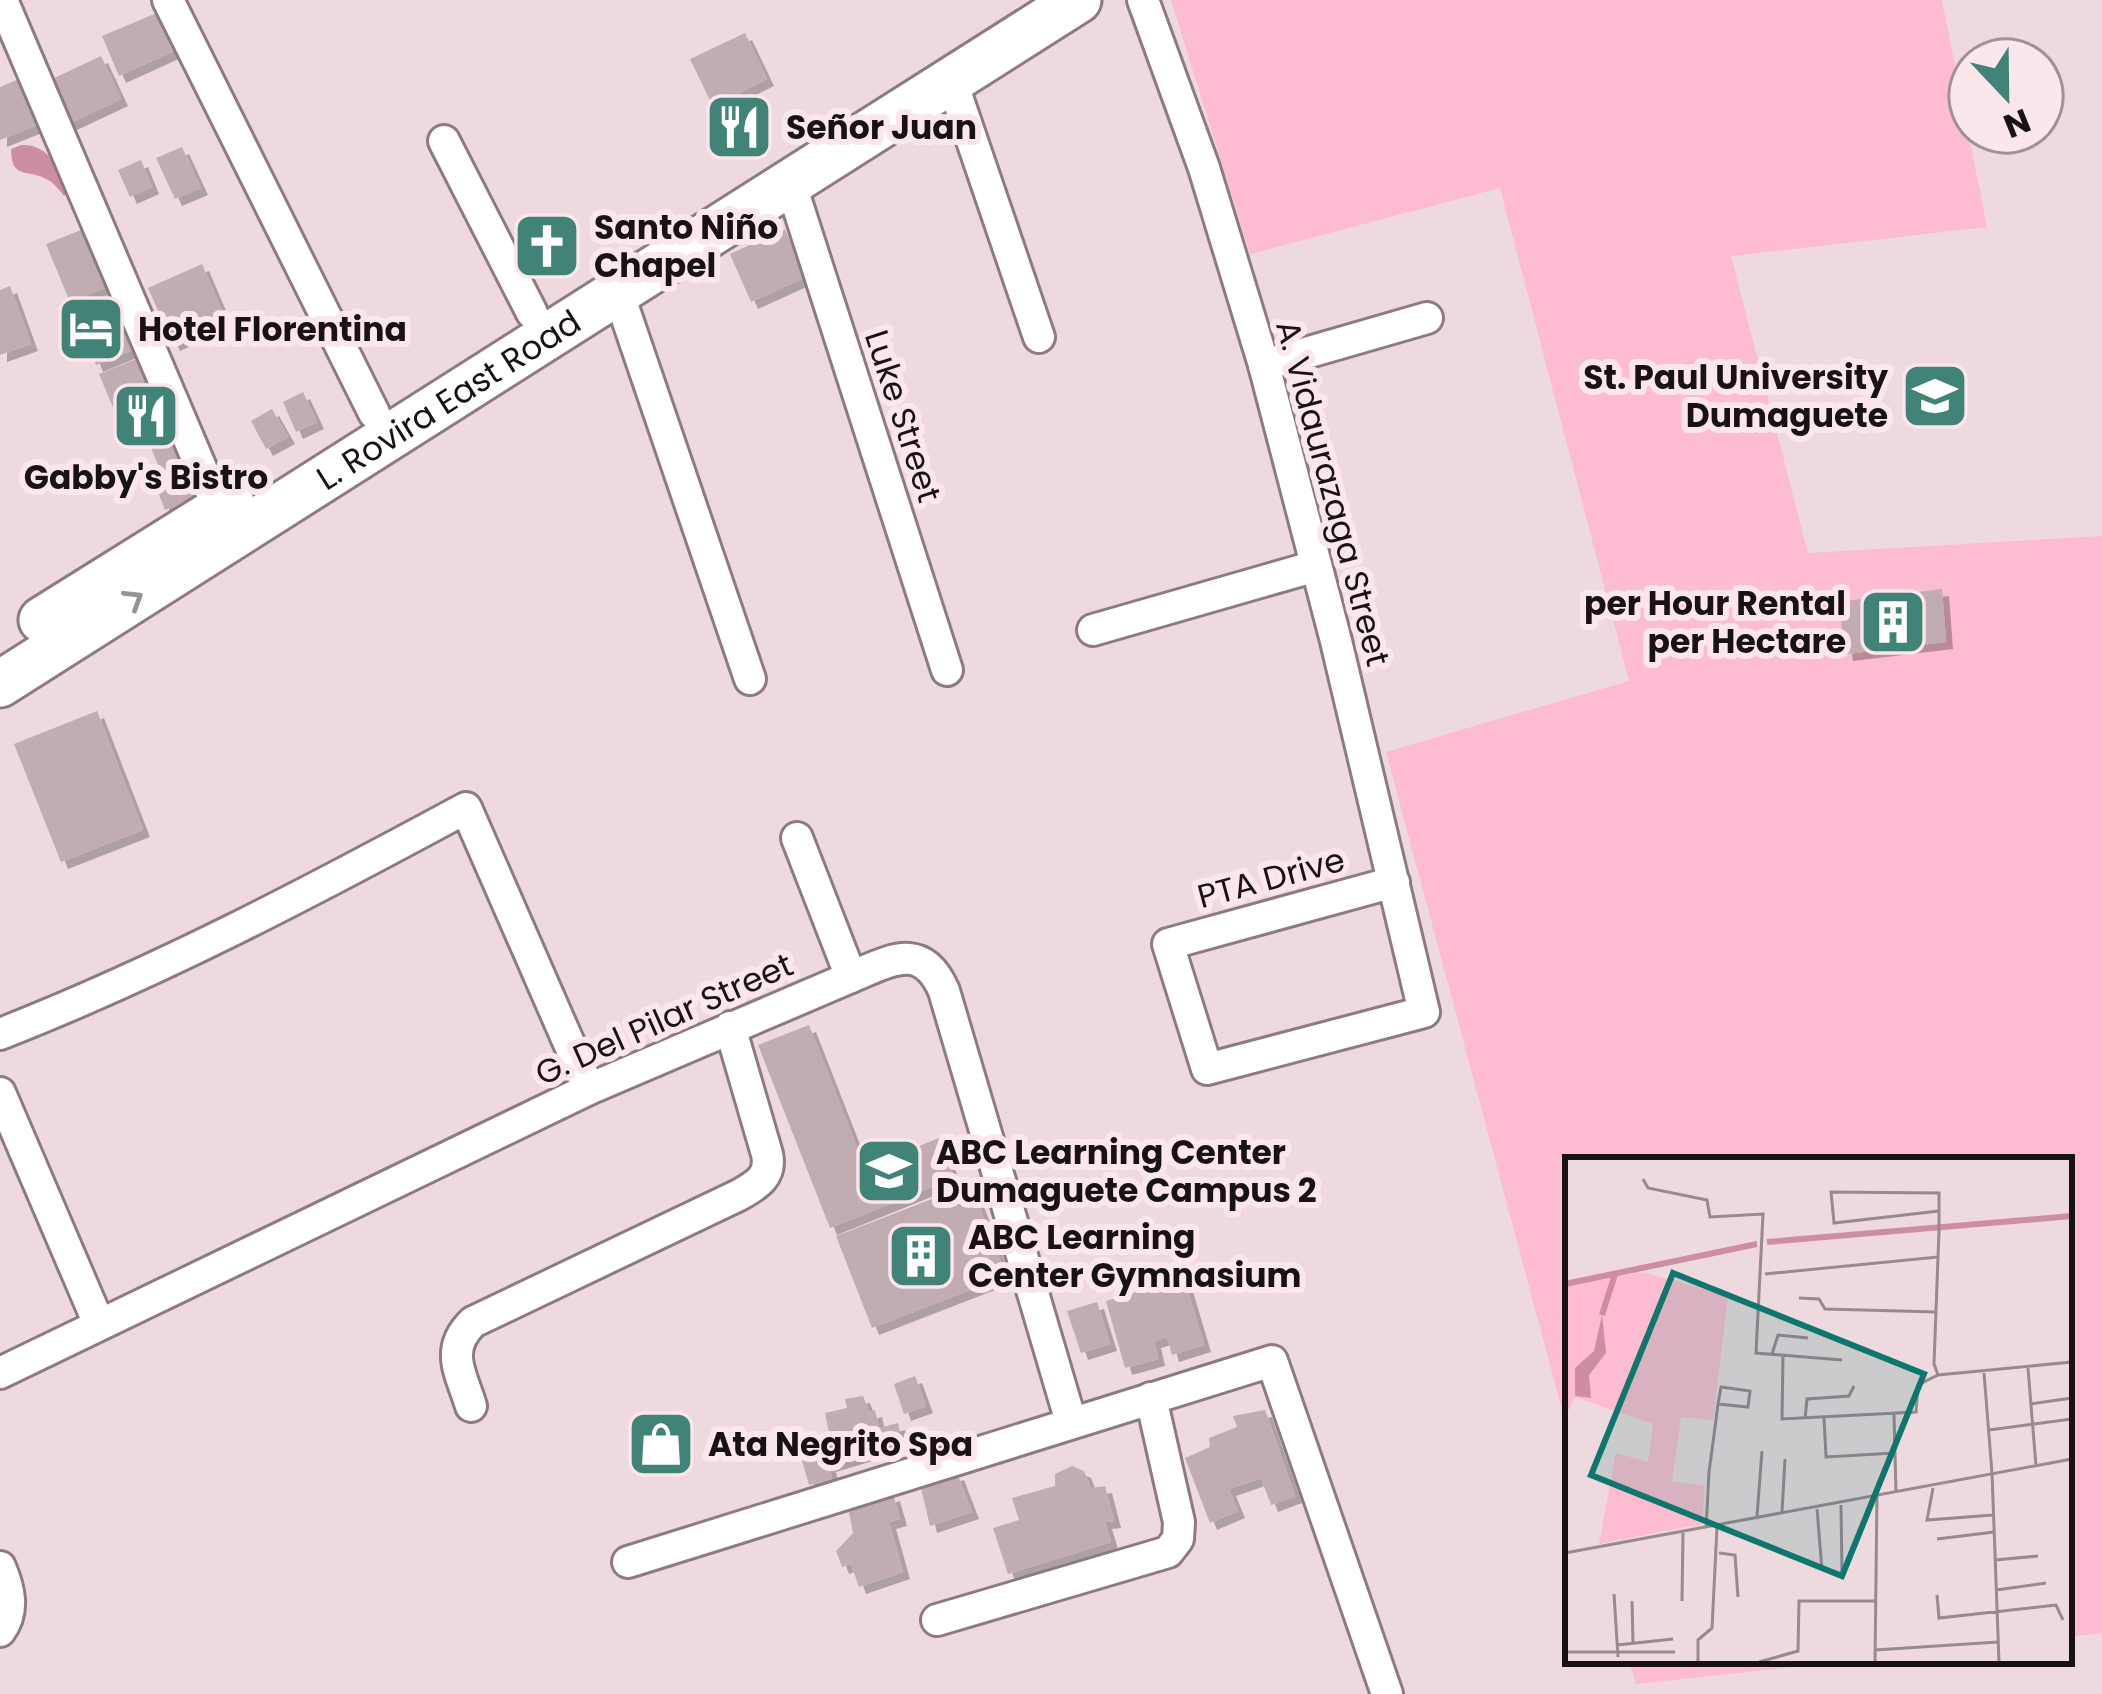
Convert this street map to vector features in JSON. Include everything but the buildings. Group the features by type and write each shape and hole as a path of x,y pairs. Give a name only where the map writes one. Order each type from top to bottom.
{"main road":[{"name":"L. Rovira East Road","path":"0,684 312,469 853,127 1031,0"},
{"name":"L. Rovira East Road","path":"0,647 219,510 312,469 374,413 791,184 853,127 952,82 1078,0"}],"street":[{"path":"168,0 374,413"},
{"name":"A. Vidaurazaga Street","path":"1143,0 1204,168 1264,365 1424,1012"},
{"path":"5,7 219,510"},
{"path":"952,82 1039,337"},
{"path":"444,141 575,303 750,679"},
{"name":"Luke Street","path":"791,184 946,670"},
{"path":"1264,365 1427,317"},
{"path":"1093,631 1316,566"},
{"path":"0,1034 88,1000 221,937 466,808 589,1089"},
{"path":"797,838 850,977"},
{"name":"PTA Drive","path":"1394,882 1168,944 1207,1069 1424,1012"},
{"name":"G. Del Pilar Street","path":"0,1373 589,1089 850,977 909,958 924,962 937,974 1071,1422"},
{"path":"471,1406 455,1348 473,1322 740,1195 757,1186 766,1174 769,1162 730,1027"},
{"path":"0,1093 99,1324"},
{"path":"628,1562 1272,1361 1387,1694"},
{"path":"937,1620 1168,1552 1178,1539 1179,1522 1150,1398"},
{"path":"0,1567 10,1601 0,1630"}],"shaded area":[{"path":"1171,0 1942,0 1949,36 1946,156 1973,156 1987,227 1731,256 1808,553 2102,536 2102,1633 2072,1637 2072,1157 1565,1157 1565,1421 1386,752 1629,681 1500,188 1250,254"},
{"path":"21,145 46,153 69,192 64,196 48,180 18,170 11,149"},
{"path":"1630,1664 1822,1664 1636,1684"}],"place":[{"name":"Señor Juan","path":"739,127"},
{"name":"Santo Niño Chapel","path":"547,246"},
{"name":"Hotel Florentina","path":"91,329"},
{"name":"St. Paul University Dumaguete","path":"1935,396"},
{"name":"Gabby's Bistro","path":"146,416"},
{"name":"per Hour Rental per Hectare","path":"1893,622"},
{"name":"ABC Learning Center Dumaguete Campus 2","path":"889,1171"},
{"name":"ABC Learning Center Gymnasium","path":"921,1256"},
{"name":"Ata Negrito Spa","path":"661,1444"}]}
